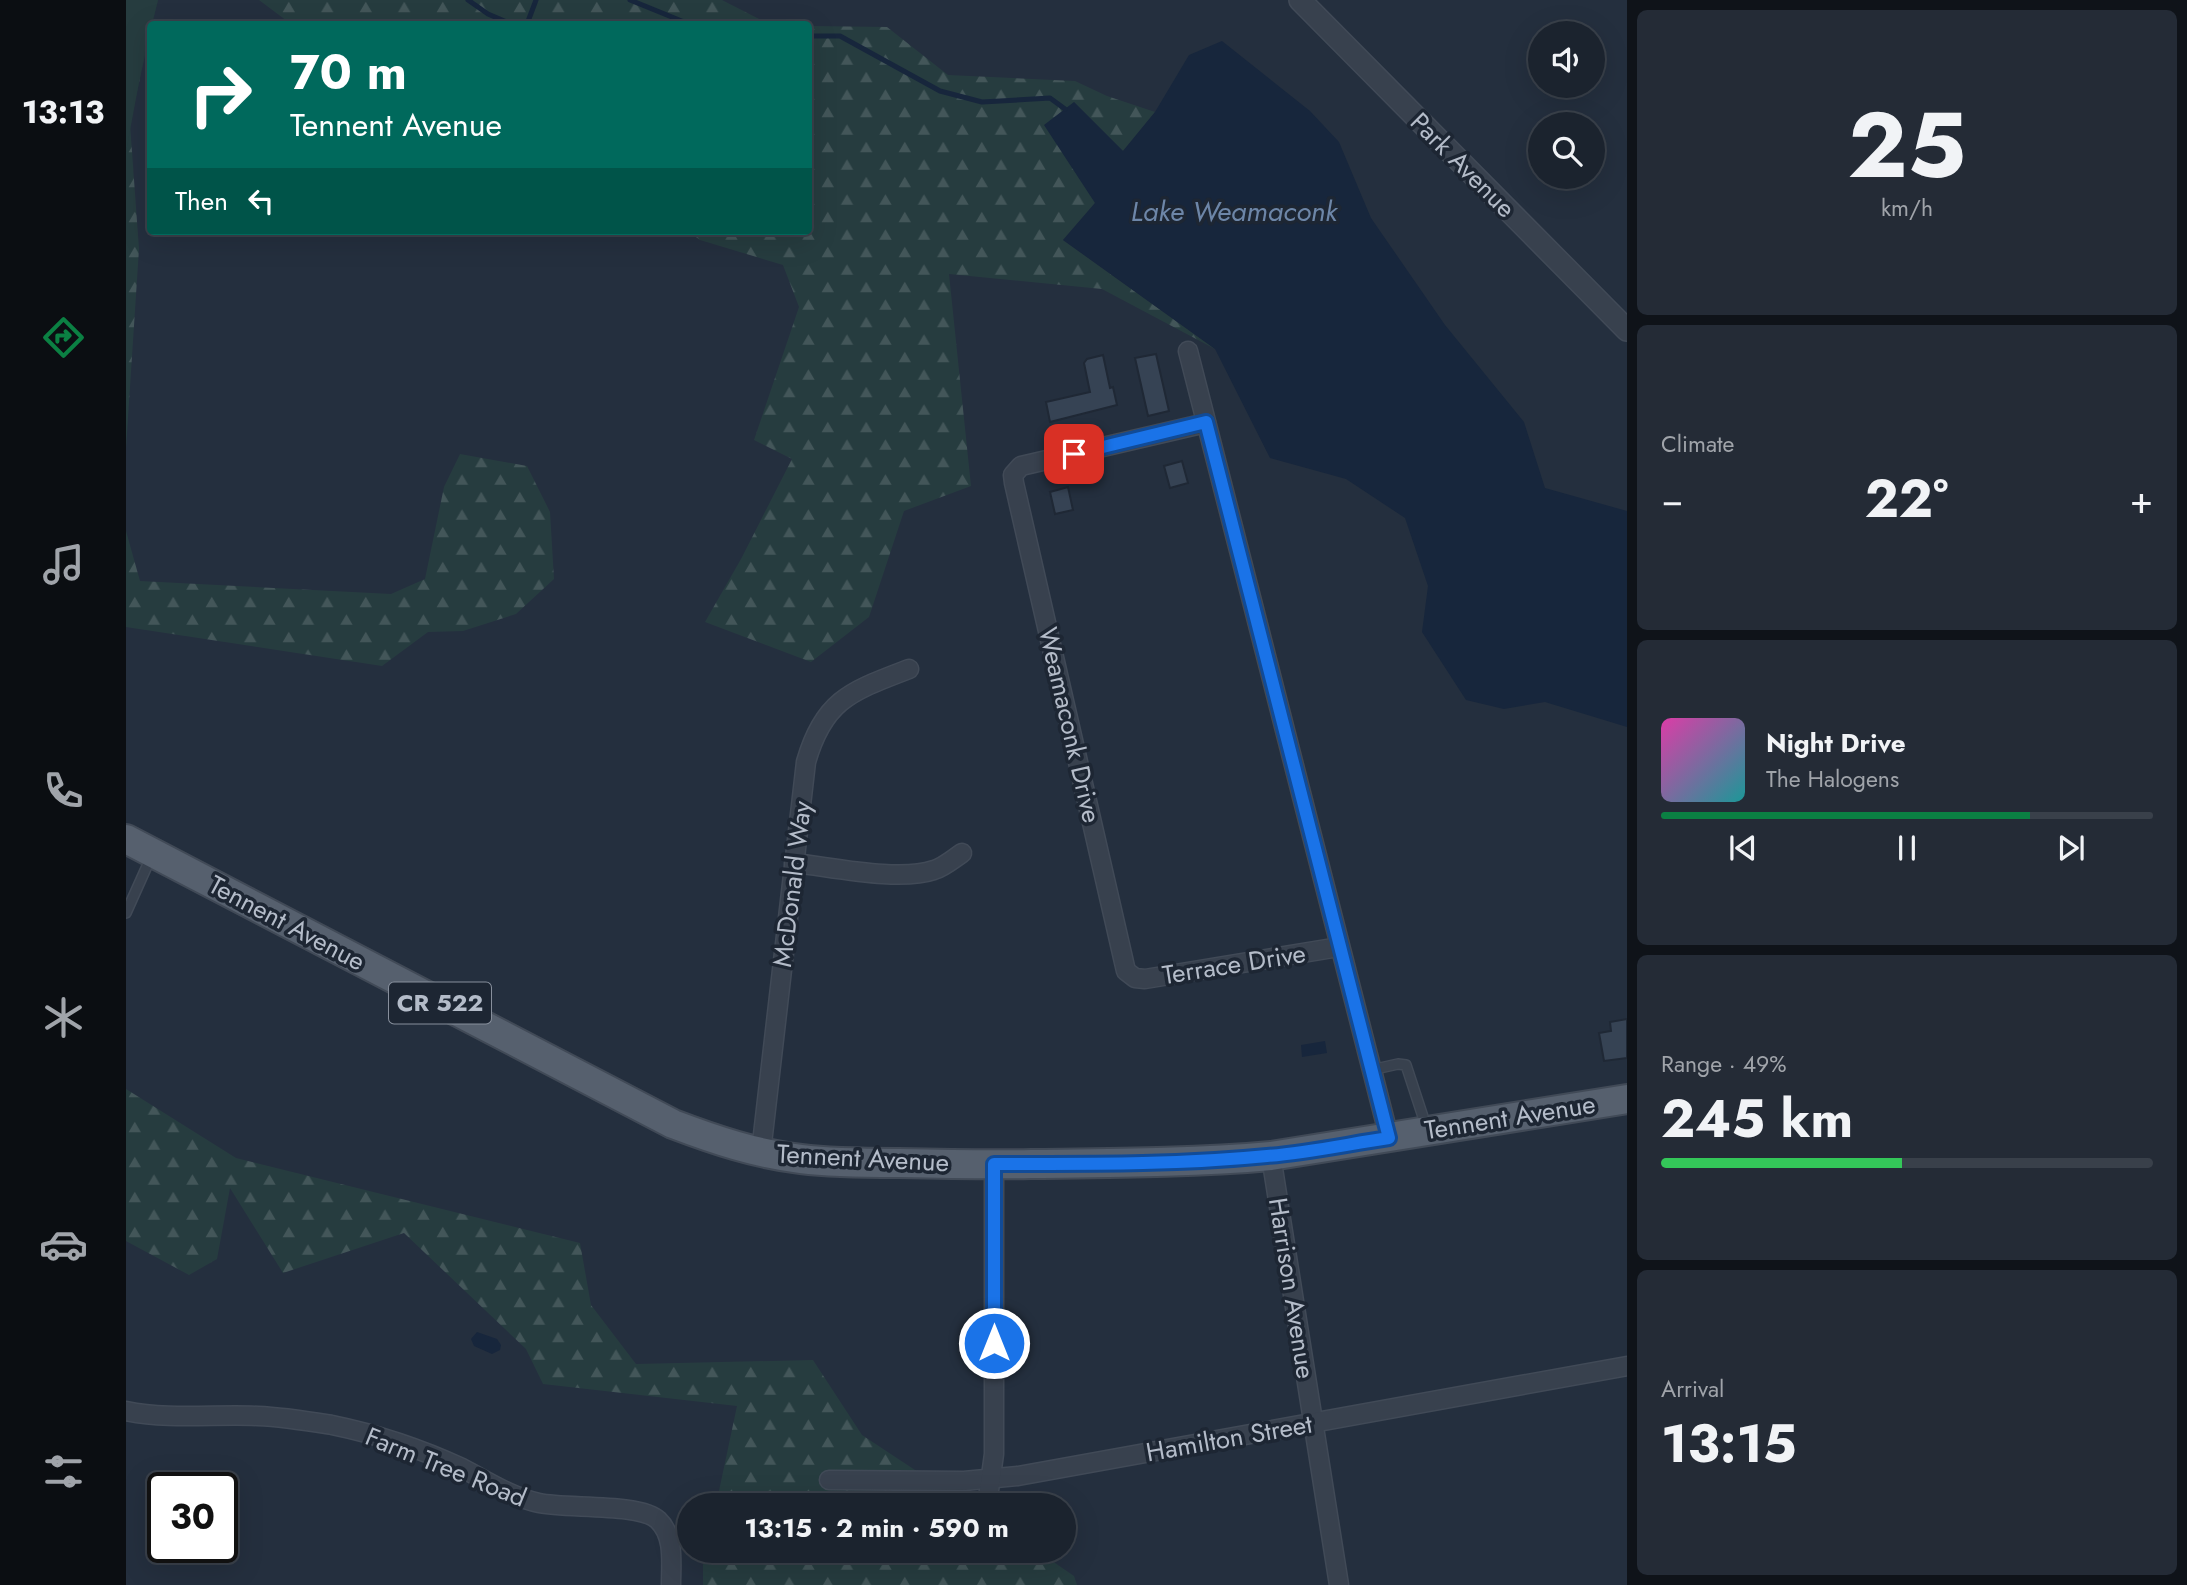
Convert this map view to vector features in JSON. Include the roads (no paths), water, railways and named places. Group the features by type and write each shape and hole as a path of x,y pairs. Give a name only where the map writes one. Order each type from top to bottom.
{"main road":[{"name":"Tennent Avenue","path":"126,839 673,1124 716,1141 801,1159 994,1164 1171,1163 1271,1156 1627,1099"}],"street":[{"name":"Park Avenue","path":"1300,0 1627,330"},
{"path":"1188,351 1389,1138"},
{"name":"Weamaconk Drive","path":"1130,975 1126,971 1013,474 1021,466 1206,422"},
{"name":"McDonald Way","path":"761,1152 806,762 811,742 833,708 848,695 909,669"},
{"path":"794,863 894,875 916,875 937,870 962,853"},
{"name":"Terrace Drive","path":"1130,975 1145,979 1339,947"},
{"name":"Harrison Avenue","path":"1271,1156 1339,1585"},
{"path":"989,1493 994,1454 994,1164"},
{"name":"Hamilton Street","path":"829,1480 964,1481 1018,1476 1627,1366"},
{"name":"Farm Tree Road","path":"126,1412 154,1415 258,1416 354,1430 415,1449 530,1501 556,1506 642,1511 657,1519 670,1539 671,1585"}],"lane":[{"path":"126,913 152,853"},
{"path":"1371,1070 1398,1064 1406,1065 1427,1131"}],"water":[{"name":"Lake Weamaconk","path":"1222,41 1310,111 1339,142 1371,218 1445,325 1524,422 1545,488 1627,511 1627,727 1545,702 1504,709 1466,700 1422,632 1428,586 1405,518 1346,479 1270,458 1215,349 1063,240 1095,203 1044,125 1074,102 1123,151 1155,112 1189,55"},
{"path":"1325,1041 1327,1053 1302,1057 1301,1045"},
{"path":"477,1332 497,1339 501,1345 500,1350 492,1354 474,1346 471,1339"}],"waterway":[{"path":"468,0 504,21"},
{"path":"528,21 536,0"},
{"path":"630,0 682,21"},
{"path":"812,36 840,36 940,91 982,102 1050,98 1065,109"}]}
